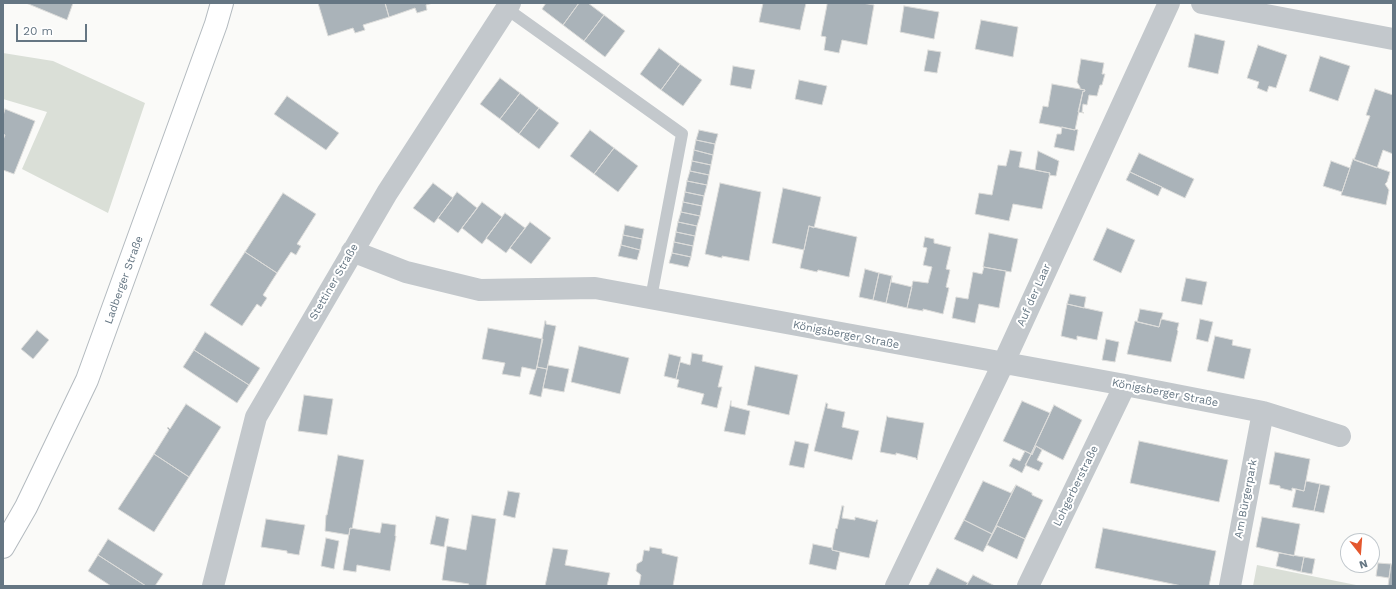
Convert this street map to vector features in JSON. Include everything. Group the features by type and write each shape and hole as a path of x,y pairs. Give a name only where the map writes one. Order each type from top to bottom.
{"main road":[{"name":"Ladberger Straße","path":"3,547 26,507 88,380 216,24 222,3"}],"street":[{"name":"Auf der Laar","path":"896,586 1003,364 1170,3"},
{"path":"1202,3 1393,39"},
{"name":"Stettiner Straße","path":"213,586 256,417 387,193 508,6"},
{"name":"Königsberger Straße","path":"352,251 406,272 480,290 595,288 1003,364 1125,385 1263,412 1340,436"},
{"name":"Lohgerberstraße","path":"1028,586 1125,385"},
{"name":"Am Bürgerpark","path":"1230,586 1263,412"}],"lane":[{"path":"508,6 682,134 651,298"}],"shaded area":[{"path":"3,53 53,61 145,103 108,213 22,169 47,112 3,99"},
{"path":"1257,565 1361,586 1253,586"}],"building":[{"path":"26,3 73,3 67,20"},
{"path":"318,3 385,3 389,17 363,25 365,30 355,33 353,28 328,36"},
{"path":"385,3 433,3 426,5 427,10 417,13 415,8 389,17"},
{"path":"546,3 579,3 563,25 542,9"},
{"path":"579,3 588,3 604,15 584,41 563,25"},
{"path":"763,3 806,3 800,30 759,22"},
{"path":"827,3 862,3 874,5 867,45 842,40 839,53 824,50 826,37 821,36"},
{"path":"904,6 939,12 934,39 900,32"},
{"path":"604,15 625,31 605,57 584,41"},
{"path":"981,20 1018,27 1013,57 975,49"},
{"path":"1195,34 1225,41 1218,74 1188,67"},
{"path":"1258,45 1287,55 1276,88 1269,86 1267,92 1257,88 1259,82 1247,78"},
{"path":"659,48 680,64 661,90 640,74"},
{"path":"928,50 941,52 937,73 924,71"},
{"path":"1320,56 1350,66 1338,101 1309,91"},
{"path":"1081,59 1104,63 1102,74 1105,74 1097,96 1089,95 1087,105 1083,104 1082,112 1084,113 1078,112 1083,91 1084,92 1085,90 1080,89 1077,82"},
{"path":"680,64 702,80 683,106 661,90"},
{"path":"733,66 755,70 751,89 730,85"},
{"path":"500,78 520,93 500,119 480,104"},
{"path":"799,80 827,86 822,105 795,99"},
{"path":"1052,84 1085,90 1084,92 1083,91 1075,130 1039,123 1043,106 1048,107"},
{"path":"1375,89 1393,95 1393,154 1383,150 1377,168 1354,160 1370,116 1366,115"},
{"path":"520,93 539,108 519,134 500,119"},
{"path":"287,96 339,133 326,150 274,114"},
{"path":"539,108 559,123 539,149 519,134"},
{"path":"5,109 35,121 14,174 3,170 3,140 5,135 3,134 3,116"},
{"path":"1062,127 1078,130 1074,151 1054,147 1057,134 1061,134"},
{"path":"590,130 614,148 594,174 570,156"},
{"path":"699,130 718,134 715,144 696,140"},
{"path":"696,140 715,144 713,155 694,150"},
{"path":"614,148 638,166 618,192 594,174"},
{"path":"694,150 713,155 711,165 692,161"},
{"path":"1010,150 1022,152 1019,167 1050,173 1042,209 1013,204 1009,221 975,214 979,193 992,195 998,165 1006,166"},
{"path":"1038,151 1059,161 1056,176 1049,175 1050,173 1035,170"},
{"path":"1139,153 1194,179 1185,198 1130,172"},
{"path":"1353,159 1390,172 1385,184 1389,190 1386,205 1341,195"},
{"path":"692,161 711,165 709,175 690,171"},
{"path":"1331,161 1350,168 1342,192 1323,186"},
{"path":"690,171 709,175 707,185 687,181"},
{"path":"1130,172 1162,187 1158,196 1126,180"},
{"path":"687,181 707,185 704,196 685,192"},
{"path":"433,183 453,198 434,223 413,208"},
{"path":"720,183 761,192 749,261 722,256 722,258 705,254"},
{"path":"783,188 821,197 814,228 809,226 804,250 772,243"},
{"path":"457,192 477,208 458,233 438,218"},
{"path":"685,192 704,196 702,206 683,202"},
{"path":"283,193 316,214 297,244 301,246 296,255 291,252 277,273 245,252"},
{"path":"482,202 502,217 482,244 462,228"},
{"path":"683,202 702,206 700,216 681,212"},
{"path":"681,212 700,216 697,226 678,222"},
{"path":"505,213 525,228 506,253 486,238"},
{"path":"530,222 551,238 531,264 510,248"},
{"path":"678,222 697,226 695,236 676,232"},
{"path":"625,225 644,229 642,239 623,235"},
{"path":"809,226 857,237 849,277 818,270 817,272 800,268"},
{"path":"1107,228 1135,240 1121,273 1093,260"},
{"path":"676,232 695,236 693,246 674,242"},
{"path":"989,233 1018,239 1011,272 983,267"},
{"path":"623,235 642,239 640,250 621,245"},
{"path":"925,237 934,239 934,243 951,247 946,269 950,270 946,287 949,288 943,314 923,309 923,311 907,308 913,281 928,283 932,267 923,265 927,248 923,247"},
{"path":"674,242 693,246 691,257 672,253"},
{"path":"621,245 640,250 637,260 618,256"},
{"path":"245,252 277,273 263,295 267,298 261,307 257,304 242,326 210,305"},
{"path":"672,253 691,257 688,267 669,263"},
{"path":"984,267 1006,271 999,308 979,304 975,323 952,318 956,297 968,299 973,272 982,274"},
{"path":"865,269 879,273 873,300 859,297"},
{"path":"879,273 892,276 886,303 873,300"},
{"path":"892,276 891,282 912,287 907,308 886,303"},
{"path":"1186,278 1207,282 1202,305 1181,301"},
{"path":"1070,294 1086,297 1084,308 1067,304"},
{"path":"1067,304 1103,312 1097,340 1077,336 1077,340 1061,336"},
{"path":"1140,309 1163,313 1159,327 1137,322"},
{"path":"1161,319 1179,323 1171,362 1127,354 1135,321 1159,327"},
{"path":"1200,319 1213,322 1208,342 1196,339"},
{"path":"545,321 546,324 556,326 547,369 537,367"},
{"path":"488,328 543,339 536,370 522,367 520,377 502,374 505,363 482,359"},
{"path":"37,330 49,340 33,359 21,349"},
{"path":"205,332 260,368 249,385 194,350"},
{"path":"1215,336 1233,340 1232,345 1251,349 1244,379 1207,371"},
{"path":"1106,339 1119,342 1115,362 1102,360"},
{"path":"579,346 629,358 620,394 571,382"},
{"path":"194,350 249,385 237,403 183,367"},
{"path":"692,353 703,355 702,361 723,366 718,387 722,387 717,408 701,404 704,394 677,387 679,380 676,379 680,362 690,365"},
{"path":"669,354 681,357 676,379 664,376"},
{"path":"548,365 569,369 564,392 543,388"},
{"path":"755,366 798,375 789,415 747,405"},
{"path":"537,367 547,369 541,397 529,394"},
{"path":"304,395 333,399 327,435 298,431"},
{"path":"731,401 731,406 750,411 745,435 724,431"},
{"path":"1022,401 1050,413 1031,454 1003,441"},
{"path":"826,403 828,404 827,408 845,412 842,427 859,431 852,460 814,451"},
{"path":"186,404 221,427 189,477 154,454 169,430 167,428 168,427 170,429"},
{"path":"1054,405 1082,420 1063,460 1036,446 1032,455 1031,454"},
{"path":"887,416 924,423 917,460 916,458 896,453 896,455 880,452"},
{"path":"795,441 809,444 804,468 789,465"},
{"path":"1139,441 1228,460 1219,502 1130,483"},
{"path":"1036,446 1042,450 1037,460 1043,463 1039,471 1025,465"},
{"path":"1025,451 1031,454 1022,473 1009,466 1013,458 1020,461"},
{"path":"1275,452 1310,459 1304,491 1292,488 1292,491 1280,488 1280,486 1269,484"},
{"path":"154,454 189,477 154,532 118,509"},
{"path":"338,455 364,460 352,529 350,528 349,535 325,531 326,515"},
{"path":"983,481 1011,493 1016,485 992,534 964,520"},
{"path":"1306,481 1320,484 1314,511 1292,507 1296,489 1304,491"},
{"path":"1320,484 1330,486 1324,513 1314,511"},
{"path":"1016,485 1043,500 1025,539 997,526 992,534"},
{"path":"508,491 520,493 515,518 503,515"},
{"path":"842,506 844,506 842,518 855,520 855,517 876,522 876,520 878,520 869,558 832,550"},
{"path":"472,515 496,519 486,586 468,586 469,584 442,580 447,546 466,550"},
{"path":"436,516 449,519 444,547 430,544"},
{"path":"1262,517 1300,524 1294,556 1256,547"},
{"path":"266,519 305,525 299,555 287,553 287,551 261,547"},
{"path":"964,520 992,534 983,552 954,539"},
{"path":"382,523 396,525 396,536 390,571 357,565 356,572 343,570 350,528 380,533"},
{"path":"997,526 1025,539 1017,559 987,545"},
{"path":"1103,528 1216,551 1209,586 1182,586 1095,568"},
{"path":"326,538 339,541 334,569 321,566"},
{"path":"108,539 163,574 155,586 146,586 98,555"},
{"path":"813,544 832,548 832,550 840,552 836,570 809,564"},
{"path":"650,547 662,549 662,553 678,557 673,586 639,586 641,575 636,571 637,564 642,561 644,550 649,551"},
{"path":"553,548 568,550 565,565 610,573 607,586 545,586"},
{"path":"1279,553 1304,557 1301,572 1276,566"},
{"path":"98,555 146,586 111,586 88,571"},
{"path":"1304,557 1315,559 1312,574 1301,572"},
{"path":"1380,563 1391,564 1389,578 1376,576 1376,573 1380,573"},
{"path":"1391,564 1393,565 1393,586 1388,586"},
{"path":"937,568 968,583 966,586 928,586"},
{"path":"973,575 995,586 966,586"}]}
